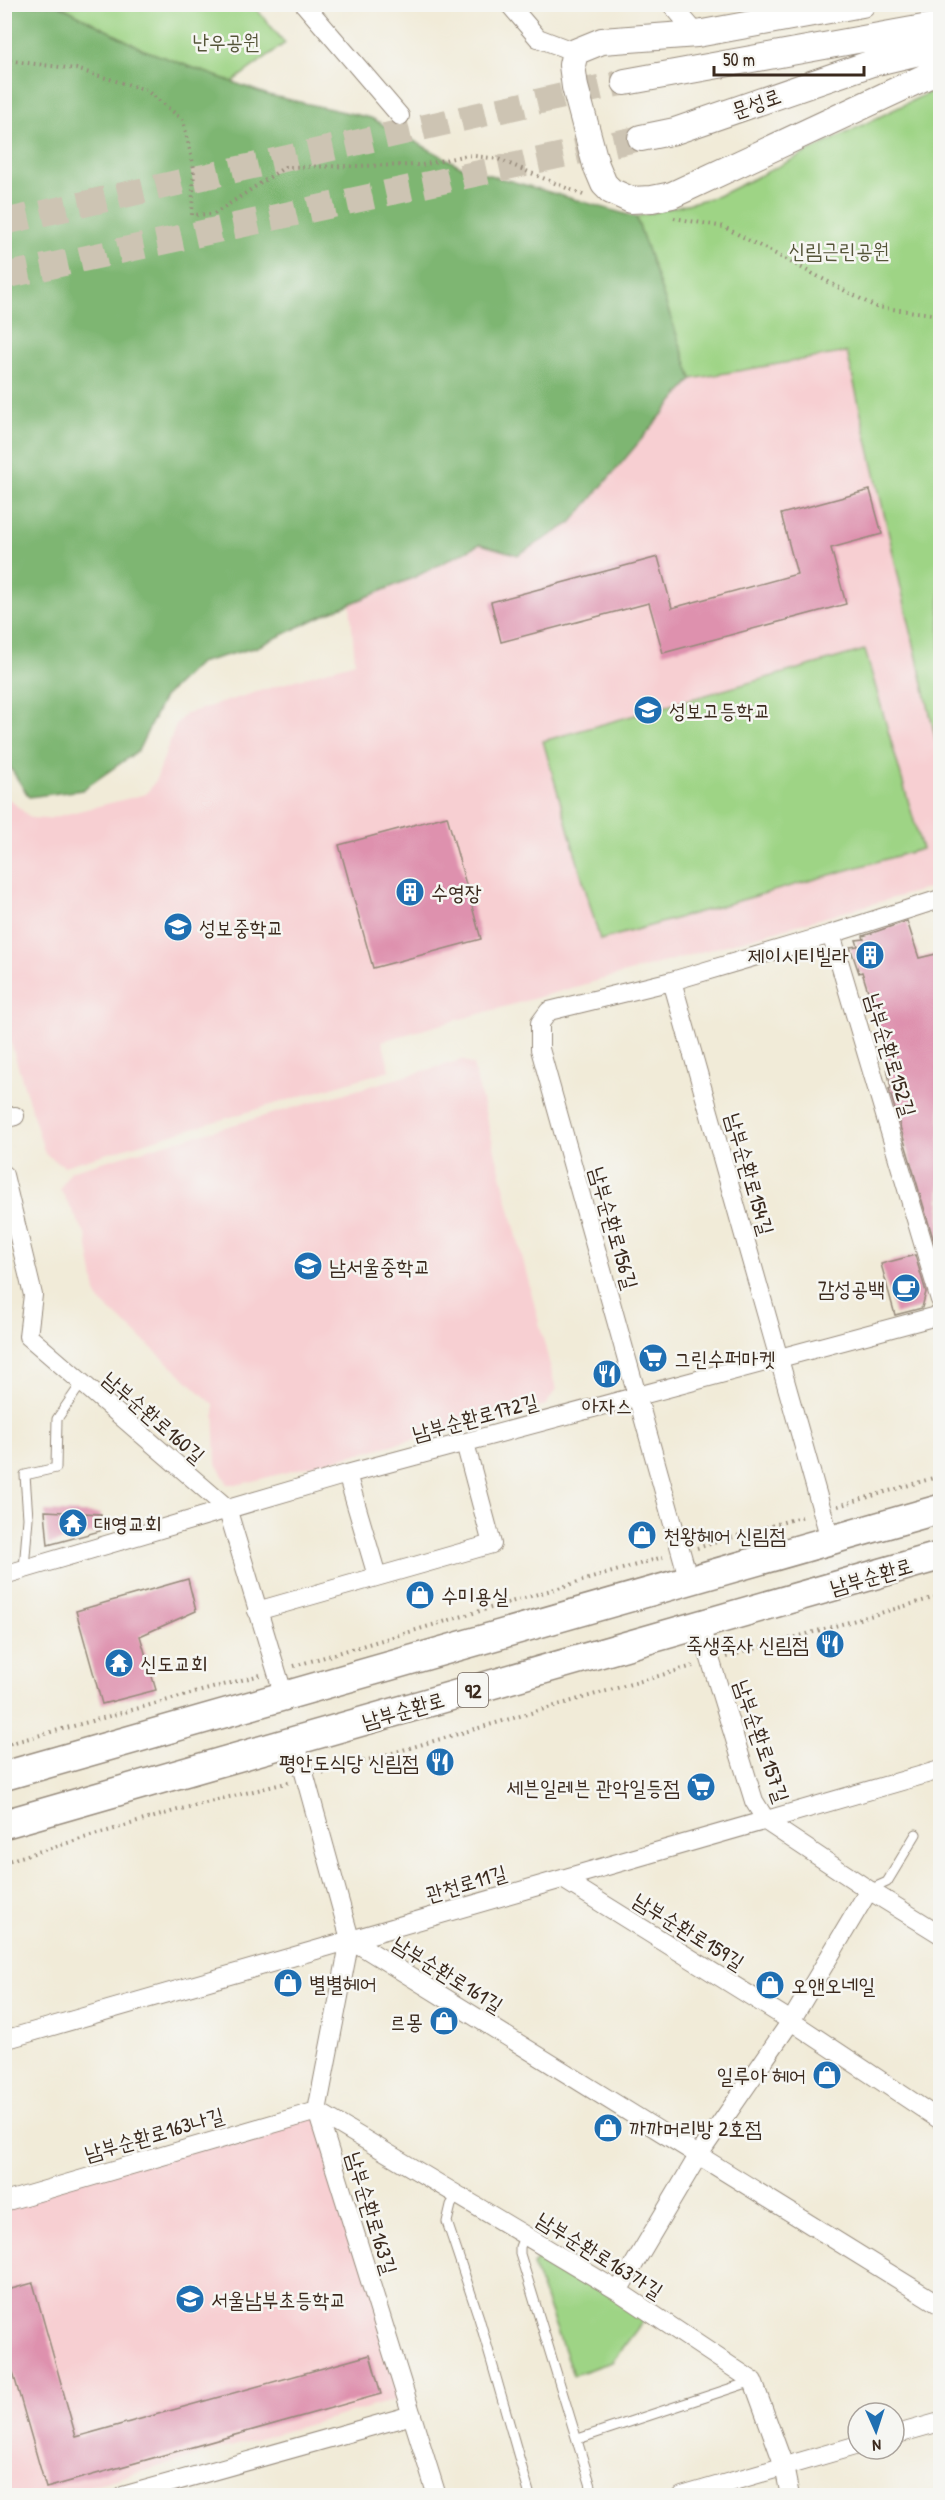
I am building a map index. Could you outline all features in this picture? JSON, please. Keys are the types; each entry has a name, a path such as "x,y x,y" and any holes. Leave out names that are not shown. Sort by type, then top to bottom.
{"main road":[{"path":"862,4 697,34 602,41 575,52 572,64 574,87 600,176 611,191 631,200 672,195 940,70"},
{"name":"문성로","path":"625,82 940,25"},
{"name":"문성로","path":"641,138 675,131 872,63 940,47"},
{"name":"92","path":"4,1776 280,1684 689,1581 940,1509"},
{"name":"남부순환로","path":"4,1824 940,1556"}],"street":[{"path":"304,4 400,116"},
{"path":"508,4 538,38 575,52"},
{"path":"671,4 697,34"},
{"path":"672,981 940,899"},
{"name":"남부순환로152길","path":"831,934 940,1300"},
{"name":"남부순환로154길","path":"672,981 830,1539"},
{"name":"남부순환로156길","path":"672,981 549,1011 540,1023 540,1049 689,1581"},
{"name":"남부순환로160길","path":"4,1175 33,1294 28,1336 227,1508"},
{"name":"남부순환로172길","path":"4,1575 346,1474 940,1315"},
{"path":"257,1611 492,1544 465,1443"},
{"path":"346,1474 377,1576"},
{"path":"227,1508 280,1684"},
{"name":"남부순환로157길","path":"700,1626 754,1801 766,1822 940,1934"},
{"path":"295,1740 350,1939"},
{"name":"관천로11길","path":"4,2040 940,1770"},
{"name":"남부순환로159길","path":"563,1879 791,2021 940,2120"},
{"path":"618,2291 698,2156 791,2021 869,1890"},
{"name":"남부순환로163길","path":"350,1939 317,2111 437,2496"},
{"name":"남부순환로161길","path":"350,1939 940,2305"},
{"name":"남부순환로163가길","path":"317,2111 618,2291 753,2381"},
{"name":"남부순환로163나길","path":"4,2202 317,2111"},
{"path":"753,2381 784,2466 790,2496"},
{"path":"123,2496 412,2415"},
{"path":"906,2432 940,2422"},
{"path":"682,2496 846,2448"}],"lane":[{"path":"24,1569 28,1518 25,1475 56,1468 57,1419 81,1384"},
{"path":"869,1890 887,1882 916,1834"},
{"path":"458,2194 451,2205 447,2222 479,2318 530,2496"},
{"path":"525,2234 520,2254 594,2496"},
{"path":"578,2439 753,2381"}],"path":[{"path":"4,60 76,69 146,90 183,120 194,168 192,215 214,214 285,167 422,165 467,155 498,159 584,195"},
{"path":"671,218 724,226 876,307 940,315"},
{"path":"4,1745 280,1684 681,1552 940,1476"},
{"path":"4,1862 181,1809 306,1778 940,1596"}],"shaded area":[{"name":"성보고등학교","path":"846,352 940,757 940,885 382,1041 390,1070 64,1166 45,1154 5,1024 4,799 9,799 31,818 47,819 146,794 156,780 176,724 185,714 355,662 350,604 480,544 519,555 571,523 692,379"},
{"name":"남서울중학교","path":"462,1060 473,1065 556,1389 546,1405 241,1484 228,1484 216,1464 214,1405 97,1298 86,1235 60,1189 70,1171"},
{"name":"서울남부초등학교","path":"317,2111 406,2397 59,2495 5,2496 5,2202"}],"green space":[{"path":"4,5 59,5 144,50 268,95 371,118 462,167 636,217 692,379 571,523 518,555 480,544 415,577 328,613 257,647 199,663 164,697 138,751 82,790 29,797 4,758"},
{"name":"난우공원","path":"59,5 253,5 285,43 232,82 144,50"},
{"name":"신림근린공원","path":"940,87 940,758 847,352 692,379 636,217 718,196"},
{"path":"865,650 922,849 600,940 543,741"},
{"path":"541,2255 647,2316 612,2362 573,2375 533,2265"}],"building":[{"path":"870,490 882,534 831,548 846,604 663,653 649,603 501,642 491,602 658,557 672,608 797,574 781,514"},
{"name":"수영장","path":"447,816 481,939 373,968 339,845"},
{"path":"907,921 919,958 940,953 940,1262 889,1089 891,1088 883,1046 885,1046 862,972 859,973 850,947 858,946 856,940 864,939 863,936"},
{"path":"915,1255 926,1292 922,1308 895,1315 881,1264"},
{"name":"대영교회","path":"45,1511 101,1514 100,1531 48,1545"},
{"name":"신도교회","path":"188,1579 196,1611 140,1636 156,1690 102,1704 76,1611"},
{"path":"33,2283 76,2437 370,2355 381,2394 46,2488 4,2341 4,2291"}],"tunnel":[{"path":"4,222 625,82"},
{"path":"4,276 641,138"}],"place":[{"name":"성보고등학교","path":"648,710"},
{"name":"수영장","path":"410,892"},
{"name":"성보중학교","path":"178,927"},
{"name":"제이시티빌라","path":"870,955"},
{"name":"남서울중학교","path":"308,1266"},
{"name":"감성공백","path":"906,1288"},
{"name":"그린수퍼마켓","path":"653,1358"},
{"name":"아자스","path":"607,1374"},
{"name":"대영교회","path":"73,1523"},
{"name":"천왕헤어 신림점","path":"642,1535"},
{"name":"수미용실","path":"420,1595"},
{"name":"죽생죽사 신림점","path":"830,1644"},
{"name":"신도교회","path":"119,1663"},
{"name":"평안도식당 신림점","path":"440,1762"},
{"name":"세븐일레븐 관악일등점","path":"701,1787"},
{"name":"별별헤어","path":"288,1983"},
{"name":"오앤오네일","path":"770,1985"},
{"name":"르몽","path":"444,2021"},
{"name":"일루아 헤어","path":"827,2075"},
{"name":"까까머리방 2호점","path":"608,2128"},
{"name":"서울남부초등학교","path":"190,2299"}]}
